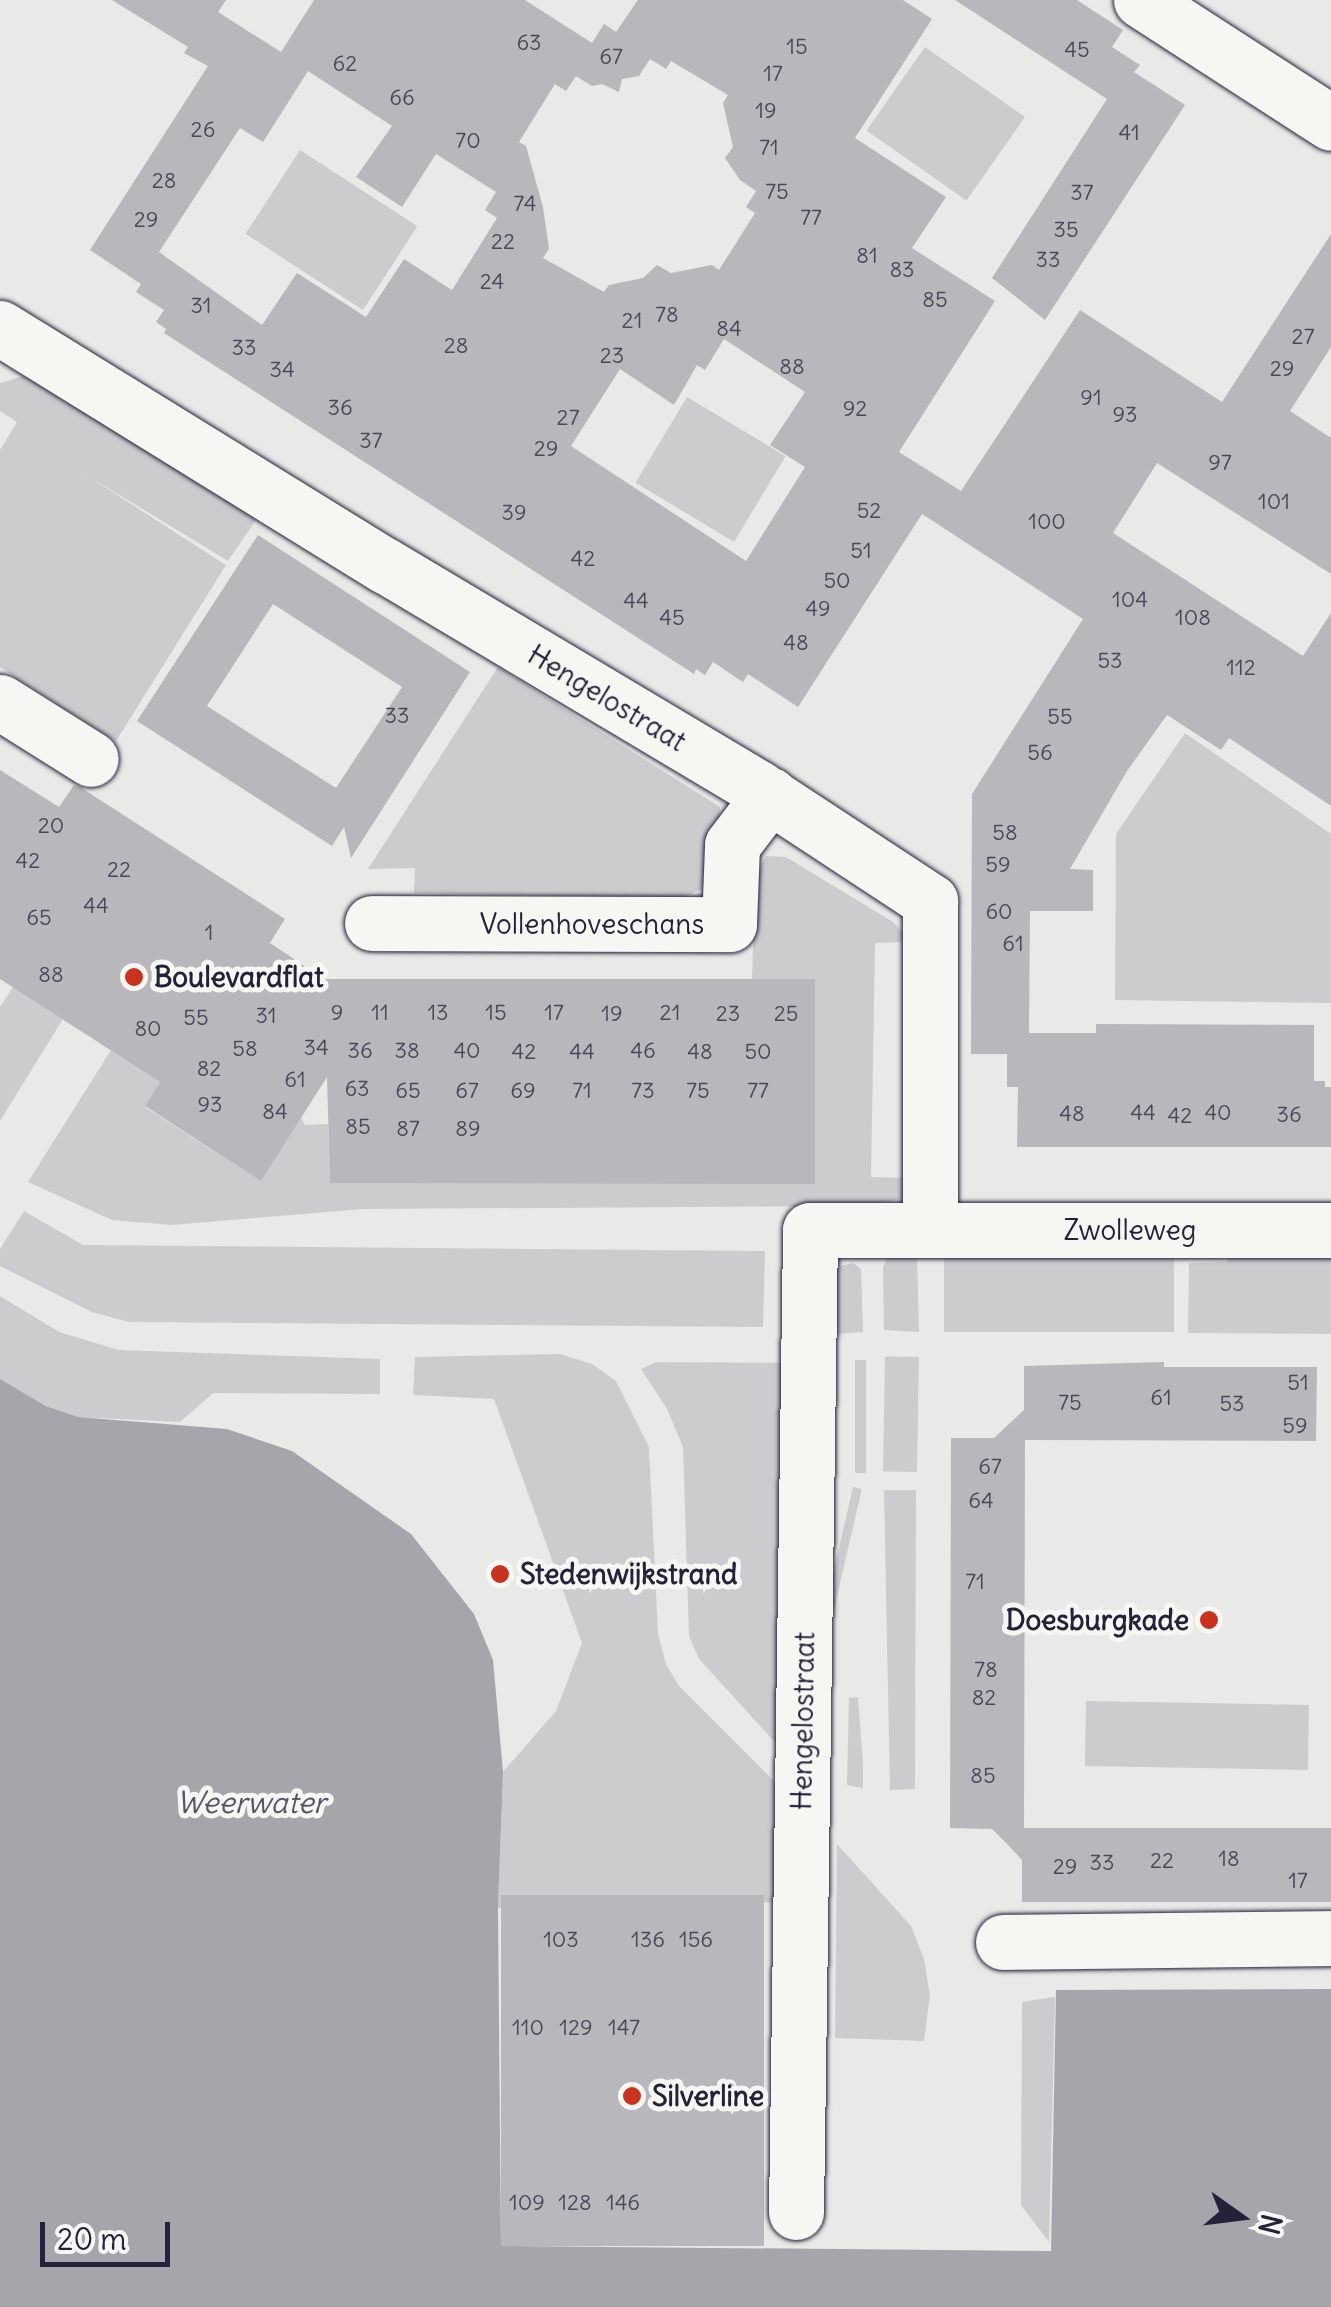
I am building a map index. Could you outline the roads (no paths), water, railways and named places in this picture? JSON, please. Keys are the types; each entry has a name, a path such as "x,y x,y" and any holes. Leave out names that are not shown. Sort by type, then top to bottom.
{"street":[{"path":"1141,0 1331,123"},
{"name":"Hengelostraat","path":"4,339 770,795 930,901 930,1230"},
{"path":"0,702 91,758"},
{"name":"Vollenhoveschans","path":"372,923 730,924 732,845 770,795"},
{"name":"Hengelostraat","path":"796,2212 810,1230"},
{"name":"Zwolleweg","path":"810,1230 1331,1230"},
{"path":"1003,1942 1331,1938"}],"water":[{"name":"Weerwater","path":"0,1379 46,1406 78,1417 227,1429 292,1451 411,1534 474,1614 493,1660 503,1772 498,1908 501,2246 1051,2251 1056,1990 1331,1989 1331,2307 0,2307"}],"place":[{"name":"Boulevardflat","path":"134,977"},
{"name":"Stedenwijkstrand","path":"500,1574"},
{"name":"Doesburgkade","path":"1209,1620"},
{"name":"Silverline","path":"632,2096"}]}
